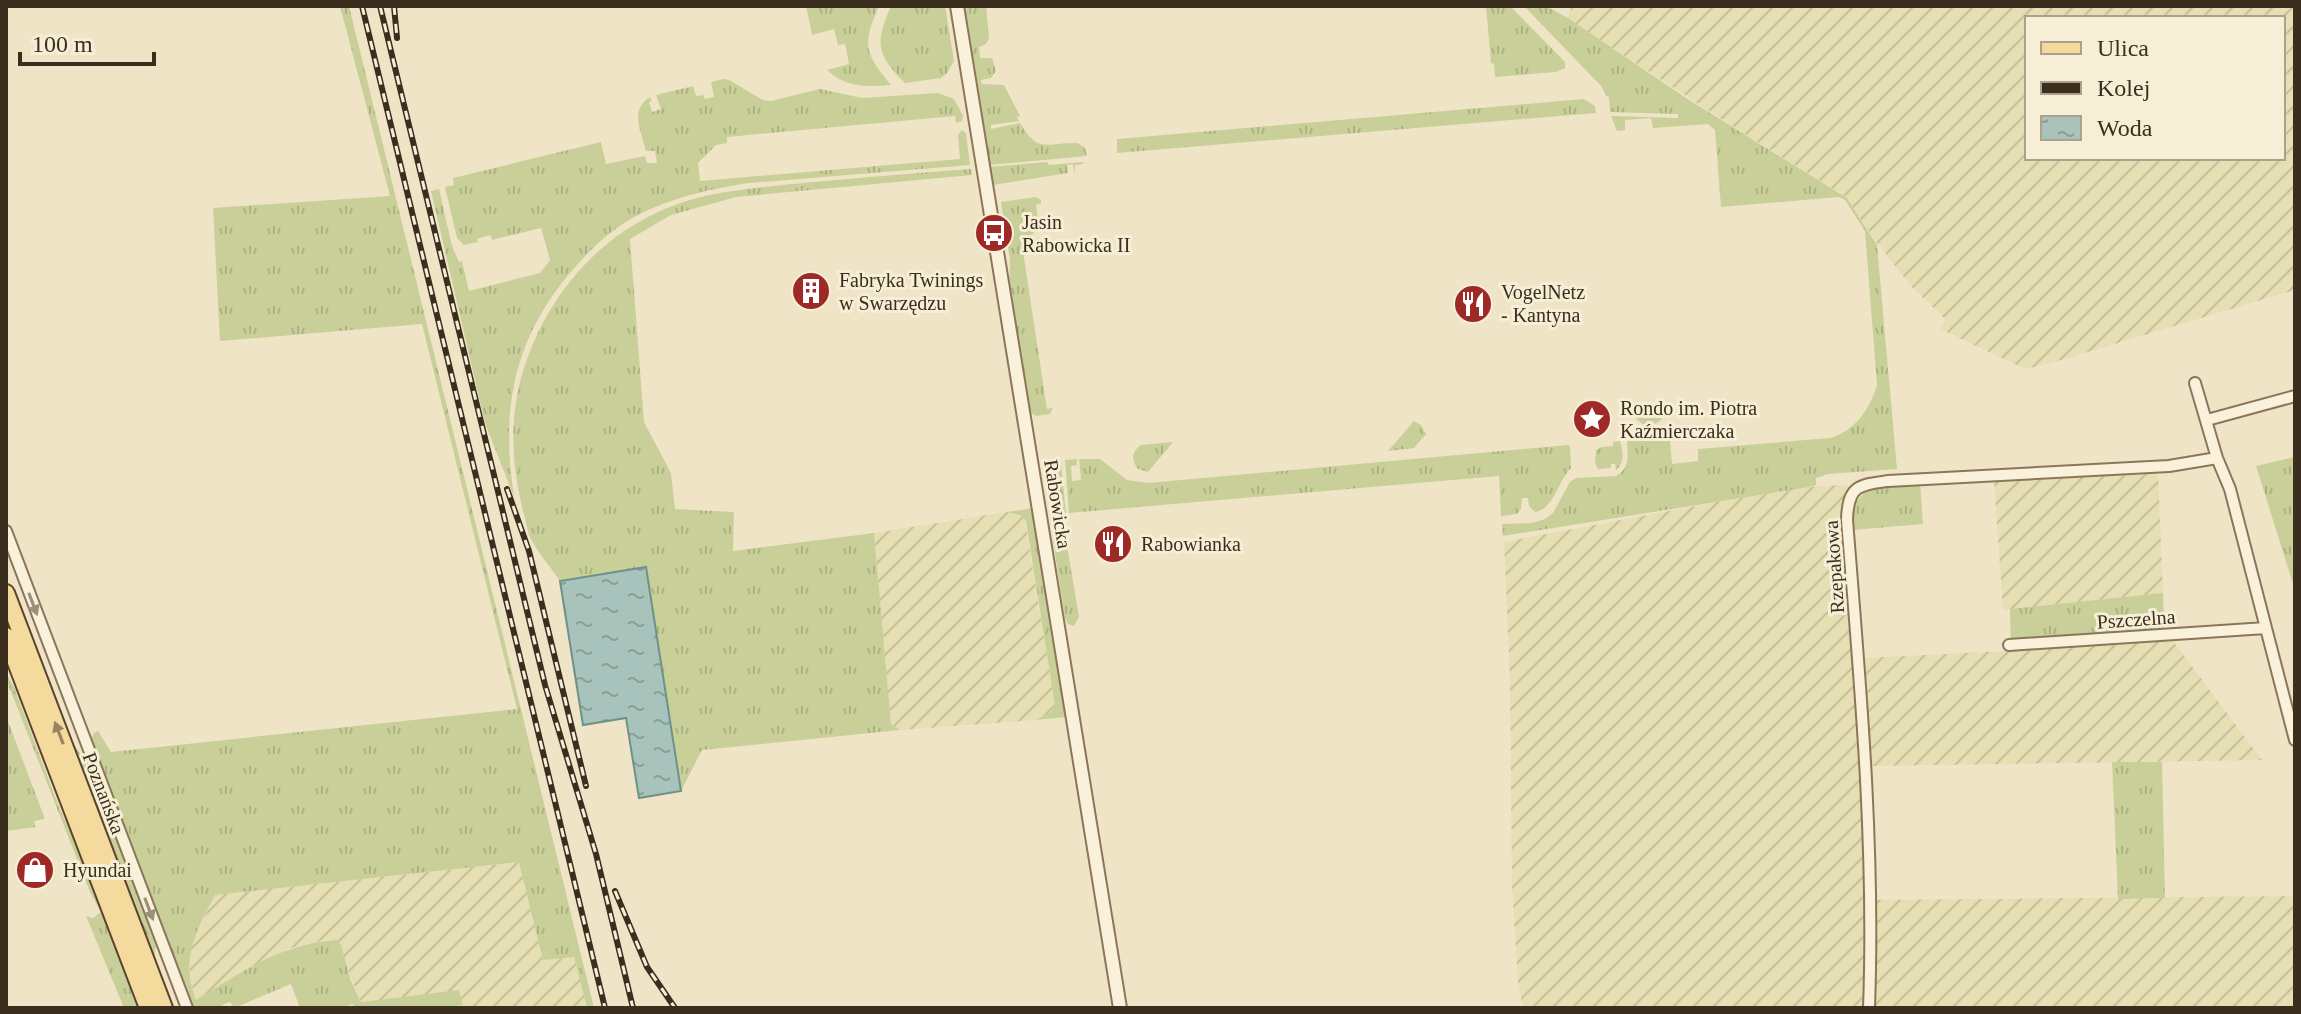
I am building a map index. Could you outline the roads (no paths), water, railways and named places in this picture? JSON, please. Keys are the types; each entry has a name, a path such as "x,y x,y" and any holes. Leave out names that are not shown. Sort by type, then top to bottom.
{"main road":[{"name":"Poznańska","path":"6,593 164,1008"},
{"name":"Poznańska","path":"6,636 148,1008"},
{"path":"6,667 28,693"}],"street":[{"name":"Rabowicka","path":"957,6 1120,1008"},
{"path":"2195,383 2217,458 2230,489 2295,740"},
{"path":"2207,420 2295,396"},
{"name":"Rzepakowa","path":"1869,1008 1871,938 1863,715 1847,520 1848,504 1854,492 1862,484 1888,481 2169,466 2217,458"},
{"path":"6,531 187,1008"},
{"name":"Pszczelna","path":"2009,645 2266,628"}],"water":[{"path":"646,567 681,791 639,798 626,718 583,725 560,581"}],"railway":[{"path":"362,6 605,1008"},
{"path":"380,6 545,685 596,854 633,1008"},
{"path":"394,6 397,38"},
{"path":"507,489 529,551 586,786"},
{"path":"615,891 647,967 675,1008"}],"place":[{"name":"Jasin Rabowicka II","path":"994,233"},
{"name":"Fabryka Twinings w Swarzędzu","path":"811,291"},
{"name":"VogelNetz - Kantyna","path":"1473,304"},
{"name":"Rondo im. Piotra Kaźmierczaka","path":"1592,419"},
{"name":"Rabowianka","path":"1113,544"},
{"name":"Hyundai","path":"35,870"}]}
